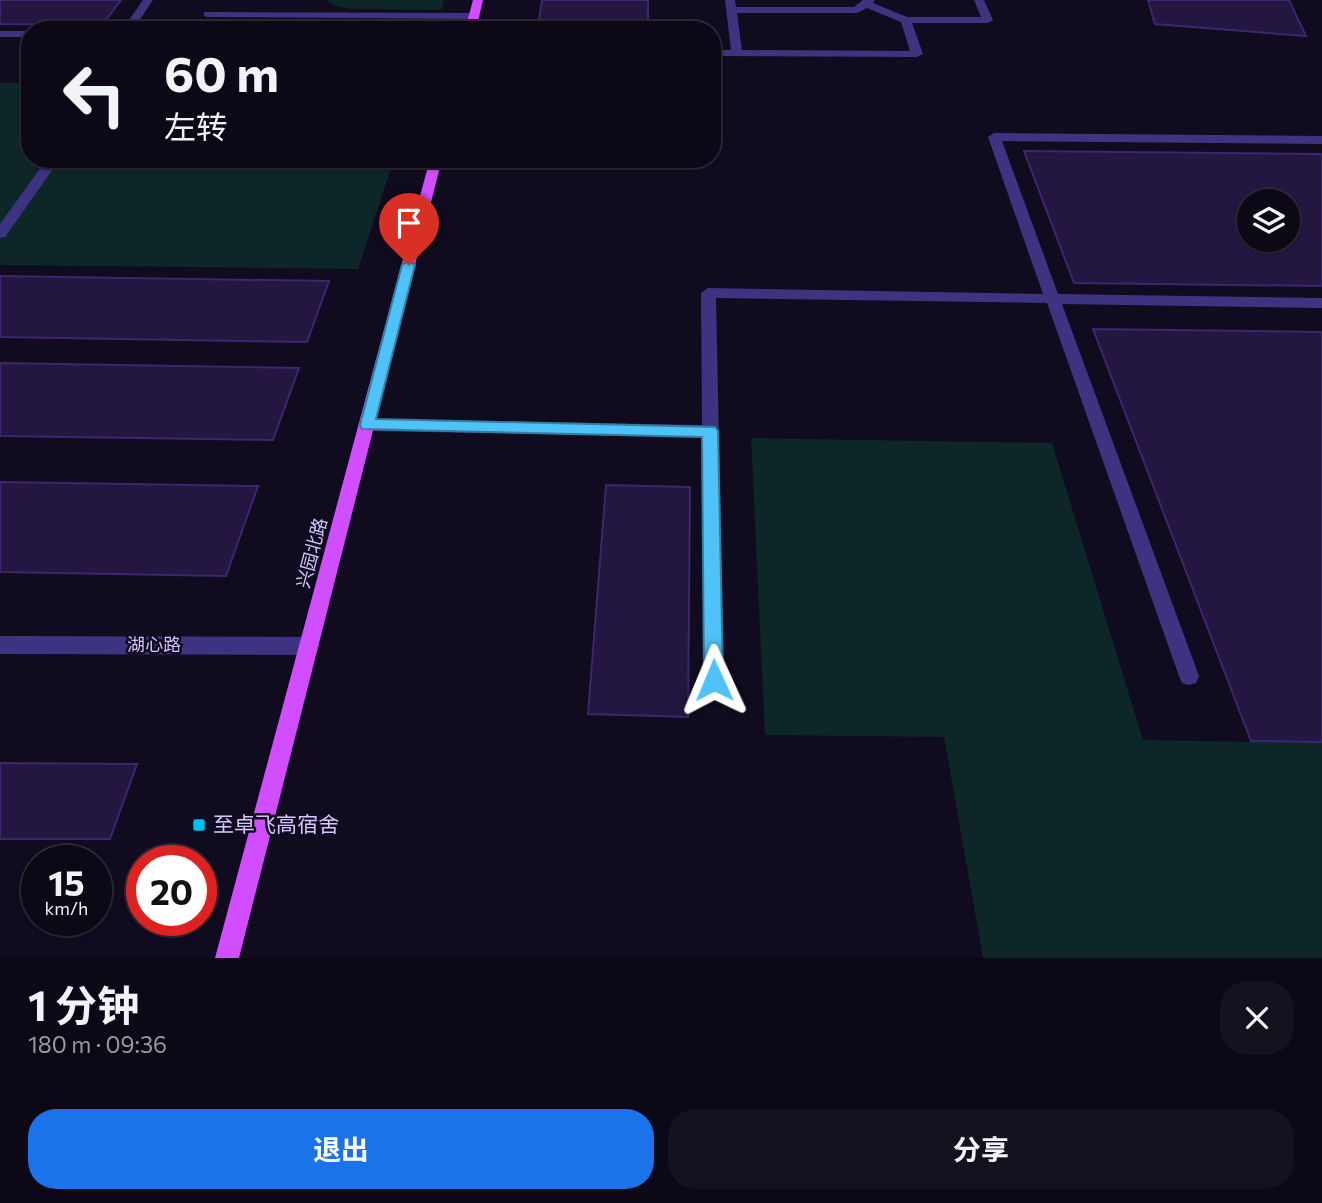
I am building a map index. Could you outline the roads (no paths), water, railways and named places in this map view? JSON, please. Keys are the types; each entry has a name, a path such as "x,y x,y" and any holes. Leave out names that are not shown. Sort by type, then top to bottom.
{"main road":[{"path":"472,21 478,0"},
{"name":"兴园北路","path":"227,958 434,168"}],"street":[{"path":"133,21 148,0"},
{"path":"286,14 293,0"},
{"path":"737,54 731,5 857,10 869,2 906,20 988,20 979,0"},
{"path":"208,14 473,16"},
{"path":"721,53 917,54 906,20"},
{"path":"0,34 21,34"},
{"path":"1189,676 994,137 1322,140"},
{"path":"0,234 48,168"},
{"path":"714,680 708,293 1322,303"},
{"path":"367,425 710,431"},
{"name":"湖心路","path":"0,645 309,646"}],"place":[{"name":"至卓飞高宿舍","path":"199,825"}]}
